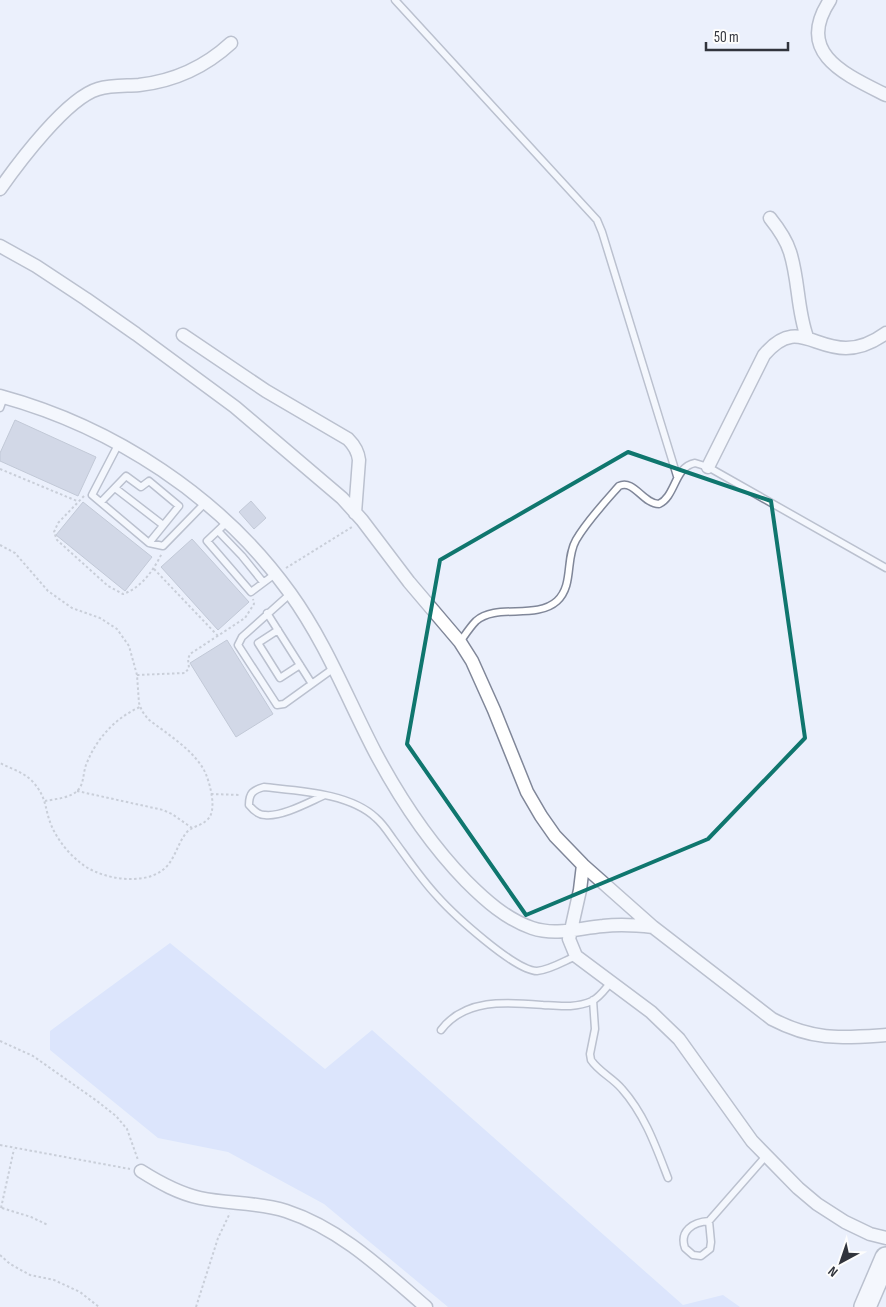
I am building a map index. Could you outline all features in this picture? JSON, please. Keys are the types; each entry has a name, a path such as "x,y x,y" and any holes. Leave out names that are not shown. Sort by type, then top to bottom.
{"highway":[{"path":"865,1307 886,1258"}],"street":[{"path":"830,0 822,14 817,32 818,40 826,56 832,63 855,79 886,94"},
{"path":"0,189 44,133 60,116 86,94 102,88 154,83 187,73 211,60 231,43"},
{"path":"770,218 785,240 790,252 799,309 807,337"},
{"path":"0,246 36,266 86,299 235,407 298,459 359,517 409,582 460,642 483,683 527,792 555,836 653,927 757,1009 788,1028 824,1037 886,1035"},
{"path":"708,467 764,355 770,348 787,338 807,337 832,346 847,348 860,346 886,333"},
{"path":"183,334 266,391 352,443 359,460 359,517"},
{"path":"1,401 53,414 118,444 147,461 206,503 223,527 253,548 290,594 336,668 376,753 415,819 442,854 476,891 499,910 516,921 542,931 570,931 612,925 653,927"},
{"path":"583,864 580,890 569,939 576,956 651,1012 679,1039 752,1141 798,1188 817,1204 845,1222 870,1234 886,1238"},
{"path":"141,1171 178,1192 199,1198 270,1206 287,1211 331,1232 357,1248 426,1307"}],"lane":[{"path":"395,0 597,220 677,476"},
{"path":"118,444 92,494 148,543 163,546 206,503"},
{"path":"460,642 477,620 491,614 542,609 556,602 566,588 575,541 618,486 630,485 649,502 659,504 667,498 677,476 691,464 701,464 708,467 886,568"},
{"path":"101,502 126,476 141,487 149,481 179,506 148,543"},
{"path":"115,488 163,525"},
{"path":"263,582 242,556 223,527 207,542 251,592 275,574"},
{"path":"290,594 242,637 238,645 277,705 284,704 336,668"},
{"path":"267,613 312,684"},
{"path":"278,630 258,643 280,678 300,665"},
{"path":"325,796 278,814 264,815 255,812 249,805 249,796 254,789 264,787 325,796 355,804 377,818 437,896 469,926 509,959 524,968 536,971 576,956"},
{"path":"441,1030 452,1017 476,1006 502,1003 575,1006 593,1000 611,982"},
{"path":"593,1000 595,1029 590,1057 592,1063 621,1087 635,1106 653,1138 668,1178"},
{"path":"709,1221 710,1249 701,1256 693,1255 685,1248 684,1235 686,1231 694,1224 709,1221 766,1156"}],"path":[{"path":"0,469 77,501"},
{"path":"92,494 84,495 77,501 58,523 54,532 57,540 108,586 123,594 133,591 154,568 162,554 163,546"},
{"path":"275,574 359,517"},
{"path":"0,544 15,553 48,591 72,608 100,618 117,629 129,646 137,675 139,708 148,719 200,762 208,777 212,811 207,821 191,827 168,864 157,874 134,879 108,876 90,869 72,855 52,826 40,791 26,775 0,763"},
{"path":"154,568 218,636"},
{"path":"137,675 185,673 189,668 188,659 190,654 245,618 254,604 251,592"},
{"path":"45,801 72,795 77,791 81,786 86,765 96,745 107,730 121,716 139,708"},
{"path":"77,791 162,810 172,814 191,827"},
{"path":"211,794 249,796"},
{"path":"0,1041 33,1056 116,1116 127,1129 141,1171 0,1145"},
{"path":"14,1149 0,1208 30,1217 48,1226"},
{"path":"196,1307 218,1238 236,1202"},
{"path":"0,1255 10,1264 30,1275 54,1280 80,1292 99,1307"}],"highlighted area":[{"path":"628,452 771,501 805,738 708,839 526,915 407,744 440,560"}],"shaded area":[{"path":"170,943 325,1069 372,1030 683,1305 723,1295 740,1307 448,1307 324,1204 228,1152 158,1138 50,1050 50,1031"}],"building":[{"path":"15,420 96,457 78,496 0,461 0,453"},
{"path":"251,501 266,518 254,529 239,512"},
{"path":"83,502 152,557 125,591 56,535"},
{"path":"192,539 249,602 218,630 161,567"},
{"path":"227,640 273,714 236,737 190,663"}]}
